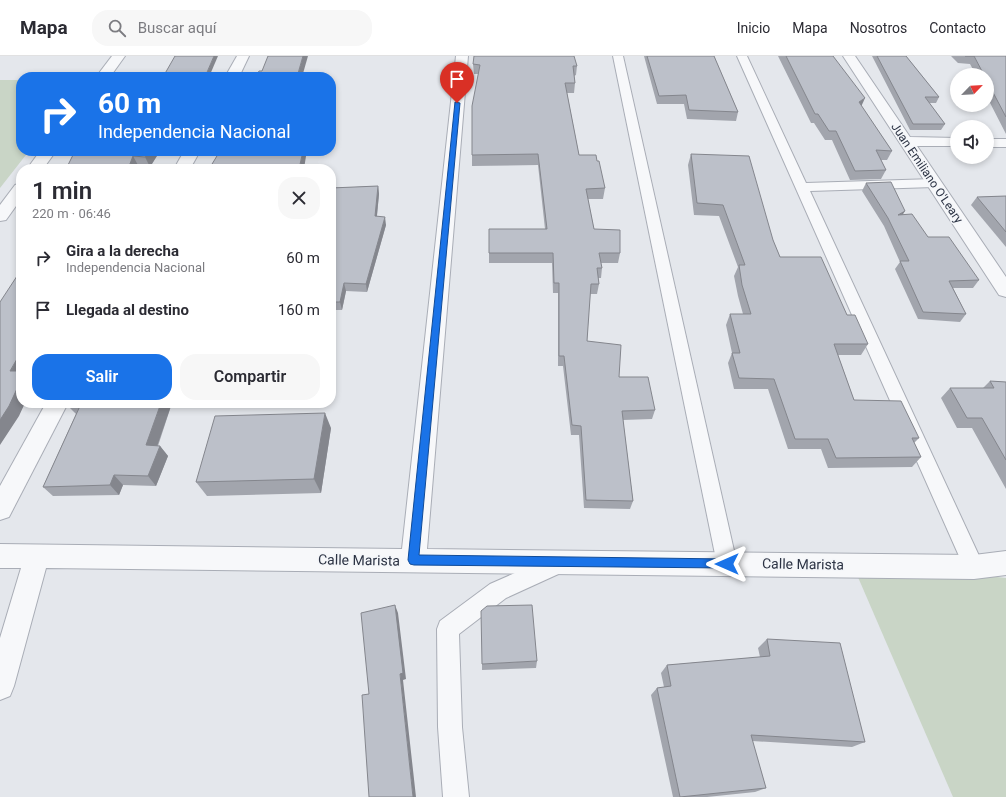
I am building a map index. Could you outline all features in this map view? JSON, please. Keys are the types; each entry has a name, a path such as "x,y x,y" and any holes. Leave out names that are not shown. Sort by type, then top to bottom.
{"street":[{"path":"107,72 120,56"},
{"path":"235,72 243,56"},
{"path":"414,560 462,56"},
{"name":"Juan Emiliano O'Leary","path":"849,56 1006,290"},
{"path":"906,141 950,142"},
{"path":"994,143 1006,143"},
{"path":"0,216 16,195"},
{"path":"0,509 54,408"},
{"name":"Calle Marista","path":"0,556 974,567 1006,562"},
{"path":"0,686 37,556"}],"lane":[{"path":"618,56 727,564"},
{"path":"742,56 974,567"},
{"path":"802,187 934,183"},
{"path":"456,797 450,727 448,629 498,591 562,562"}],"green space":[{"path":"0,80 16,80 16,156 25,156 19,164 16,164 16,168 0,188"},
{"path":"851,561 1006,578 1006,797 953,797"}],"building":[{"path":"175,56 214,56 207,72 166,72"},
{"path":"268,56 303,56 298,72 258,72 262,71"},
{"path":"474,56 574,56 577,66 573,66 575,83 565,83 579,155 596,155 597,161 599,161 605,188 586,189 594,229 620,230 620,253 599,253 602,268 597,268 599,284 591,284 587,341 621,345 619,377 648,377 655,410 622,411 633,501 586,500 581,426 572,425 564,356 559,356 559,283 554,283 553,253 489,253 489,229 547,229 538,154 472,155 472,106 480,65 473,64"},
{"path":"647,56 714,56 738,112 689,110 686,95 659,96"},
{"path":"786,56 833,56 865,98 859,102 892,151 876,150 886,170 855,171 836,131 829,131 818,114 815,114"},
{"path":"877,56 906,56 939,97 925,97 945,124 913,124"},
{"path":"974,56 1006,56 1006,117 994,94 994,68 980,68"},
{"path":"691,154 749,156 773,240 780,257 821,257 847,315 855,315 868,344 834,344 854,400 901,401 919,438 912,438 921,457 836,458 828,439 795,439 774,379 739,378 732,353 740,353 730,314 751,314 742,285 739,265 745,265 723,205 697,203"},
{"path":"72,156 133,156 130,164 68,164"},
{"path":"217,156 302,156 300,164 212,164"},
{"path":"891,182 905,211 898,215 912,214 928,237 949,237 979,280 949,281 966,314 923,312 900,261 909,261 888,218 866,183"},
{"path":"378,186 375,216 385,217 366,284 344,283 340,302 336,302 336,188"},
{"path":"1006,196 1006,232 977,197"},
{"path":"16,278 16,361 10,371 16,371 16,391 0,420 0,302"},
{"path":"990,381 1006,382 1006,460 982,418 967,418 950,388 994,388"},
{"path":"79,408 159,408 146,445 160,446 148,476 114,475 110,485 43,487"},
{"path":"325,413 314,479 196,482 215,416"},
{"path":"395,605 403,673 400,674 413,797 369,797 362,695 369,694 361,613"},
{"path":"532,605 537,661 482,664 481,611 487,606"},
{"path":"767,639 840,643 865,742 751,735 766,788 680,797 657,688 671,686 667,665 770,656"}],"route":[{"path":"457,103 414,560 727,564"}]}
